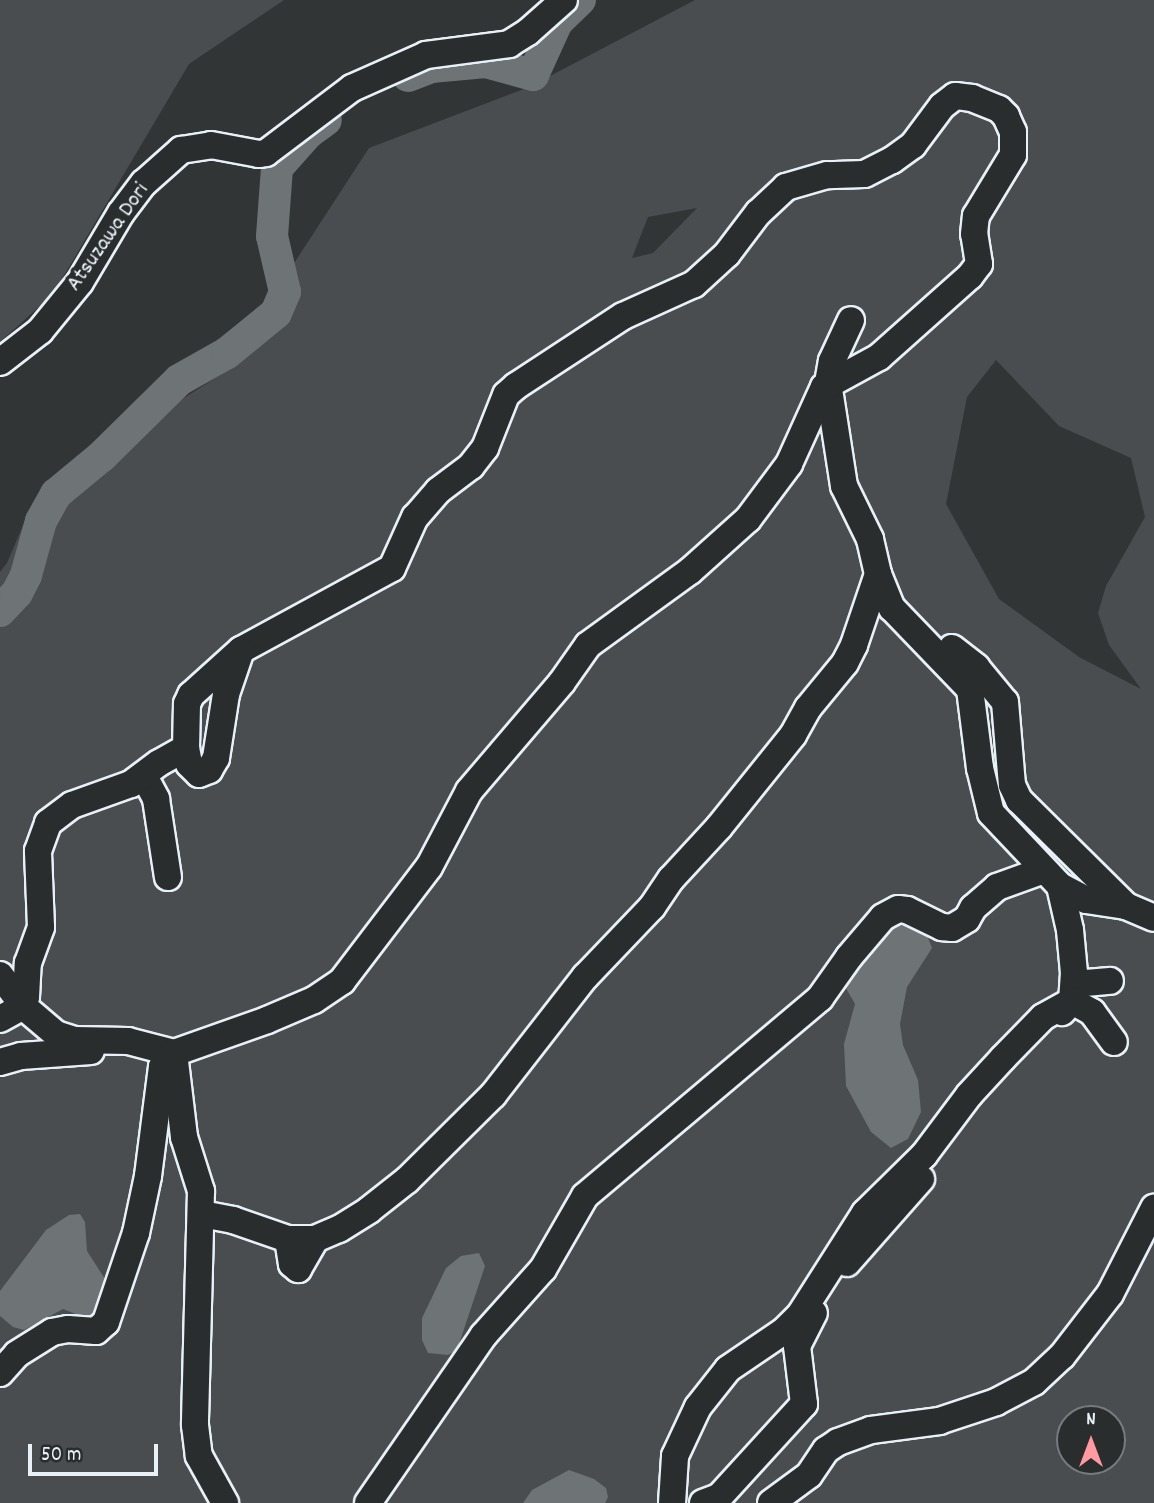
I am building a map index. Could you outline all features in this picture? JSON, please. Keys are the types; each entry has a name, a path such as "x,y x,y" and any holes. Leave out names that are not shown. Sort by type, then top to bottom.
{"street":[{"name":"Atsuzawa Dori","path":"0,362 40,331 80,282 121,213 144,183 181,150 211,145 258,155 266,153 352,88 426,55 509,44 528,32 564,0"},
{"path":"0,1373 17,1354 52,1332 68,1329 96,1331 106,1322 136,1233 148,1175 162,1067 174,1053 314,1000 342,981 429,867 469,791 562,682 588,645 717,549 767,498 789,464 818,394 828,383 879,357 959,286 979,264 974,234 976,216 1013,155 1013,132 999,109 972,98 955,96 942,106 913,145 892,160 864,174 827,175 786,187 758,212 727,254 694,284 622,316 506,395 485,448 471,466 438,491 415,517 392,568 241,650 191,695 187,704 186,748 193,772 199,774 209,770 216,758 226,694 241,650"},
{"path":"851,320 832,361 828,383 842,476 870,539 878,574 892,608 970,689 981,768 991,813 1052,878 1086,900 1126,906 1154,918"},
{"path":"202,1214 233,1220 288,1239 315,1239 339,1229 369,1210 407,1180 493,1095 585,977 652,907 671,879 719,827 793,735 808,708 845,663 854,645 878,574"},
{"path":"915,633 923,633 950,646 976,667 993,686 1007,707 1012,785 1019,800 1126,906"},
{"path":"23,1006 28,963 41,927 37,851 43,831 56,816 72,805 131,784 159,763 186,748"},
{"path":"144,776 156,799 169,877"},
{"path":"1052,878 1070,930 1073,992 1114,1042"},
{"path":"368,1503 483,1336 543,1269 585,1196 820,998 849,957 883,917 898,909 907,910 942,927 952,928 967,919 973,908 997,887 1052,878"},
{"path":"0,975 23,1006 56,1034 74,1040 128,1041 174,1053"},
{"path":"800,1315 865,1213 924,1155 969,1095 1009,1051 1073,992 1110,981"},
{"path":"672,1503 674,1456 698,1407 728,1369 784,1331 827,1290 941,1154 972,1102 1073,992"},
{"path":"0,1019 23,1006"},
{"path":"0,1062 21,1056 90,1051 128,1041"},
{"path":"174,1053 184,1137 201,1191 195,1425 199,1456 225,1503"},
{"path":"771,1503 810,1475 826,1450 838,1442 871,1430 939,1421 996,1402 1034,1382 1062,1356 1110,1294 1154,1208"},
{"path":"718,1501 804,1405 797,1346 827,1290"}],"shaded area":[{"path":"0,0 284,0 189,64 53,294 0,342"},
{"path":"695,0 1154,0 1154,1503 0,1503 0,572 7,563 33,502 101,450 222,374 369,148 529,87","holes":["697,208 653,253 632,258 648,217","996,360 1059,426 1131,458 1145,517 1106,586 1098,613 1109,645 1141,689 1079,657 999,599 946,504 967,397"]},
{"path":"909,923 927,935 932,948 907,987 900,1024 903,1045 918,1080 921,1112 908,1139 891,1148 871,1132 846,1086 844,1044 855,1004 843,983 892,924"},
{"path":"80,1214 85,1222 87,1251 105,1279 96,1316 86,1318 63,1309 24,1330 13,1327 0,1316 0,1291 46,1230 69,1215"},
{"path":"479,1253 485,1266 457,1350 448,1355 428,1353 422,1340 422,1318 446,1268 461,1256"},
{"path":"569,1470 594,1479 606,1488 608,1497 605,1503 523,1503 532,1490"}],"waterway":[{"path":"408,76 431,67 486,62 533,75 557,22 580,0"},
{"path":"0,611 17,593 26,575 41,521 56,494 102,456 179,380 227,353 276,313 285,292 272,236 277,168 308,133 326,120"}]}
